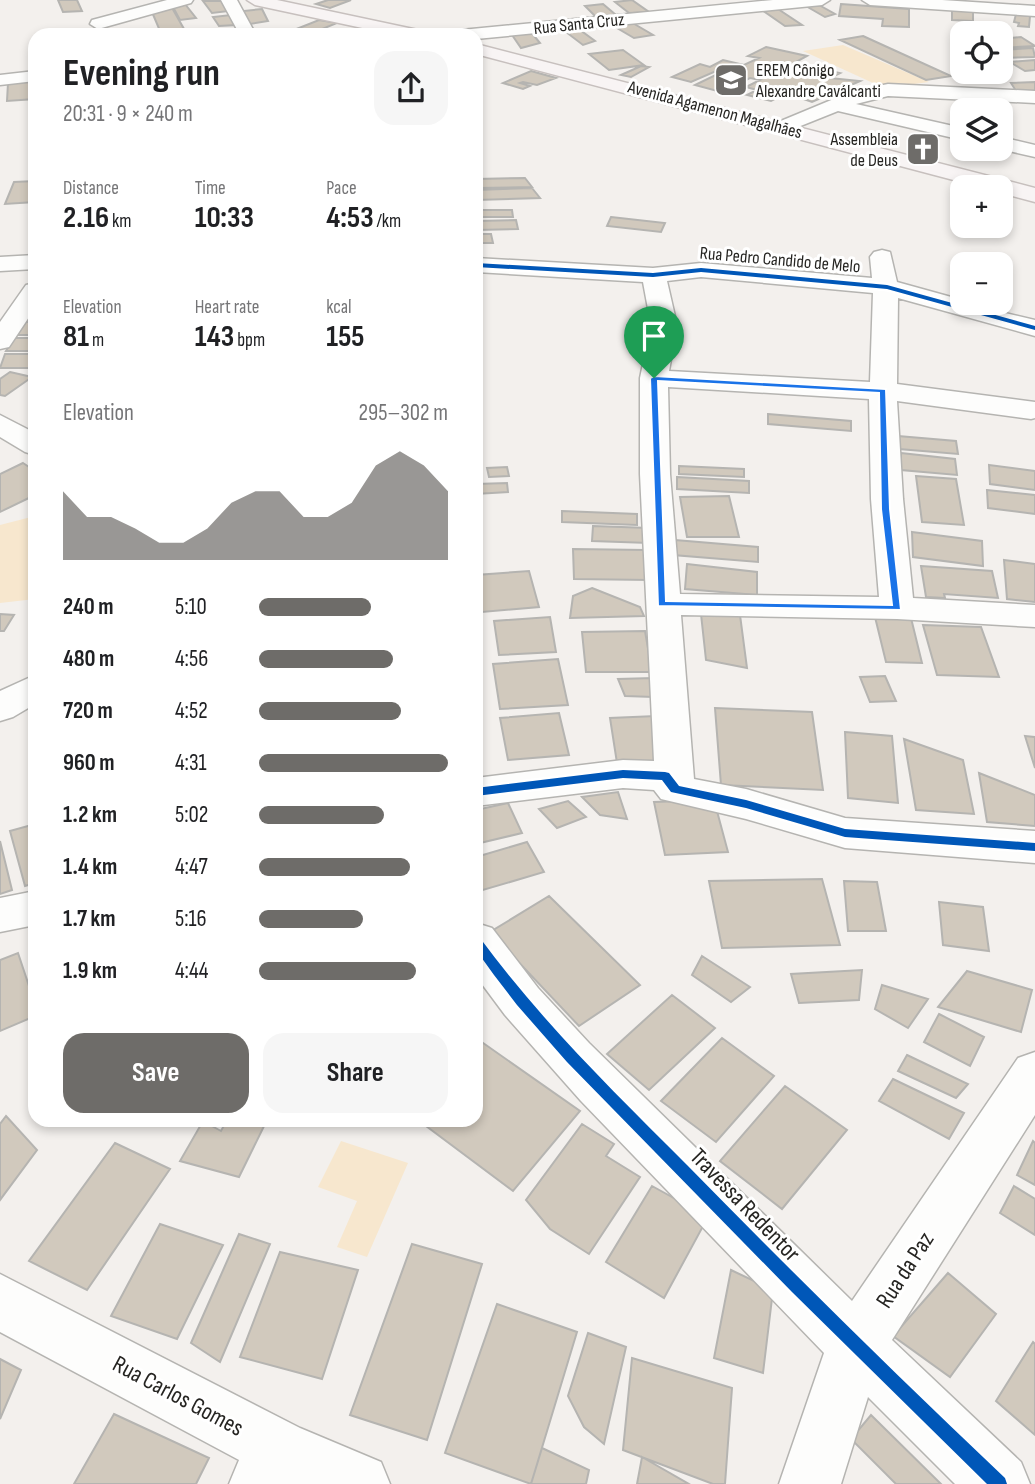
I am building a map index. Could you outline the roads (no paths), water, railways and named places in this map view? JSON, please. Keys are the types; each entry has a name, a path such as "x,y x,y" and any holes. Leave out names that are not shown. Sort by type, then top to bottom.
{"main road":[{"path":"255,0 385,28"},
{"name":"Avenida Agamenon Magalhães","path":"483,51 1035,195"}],"street":[{"path":"98,24 185,0"},
{"path":"229,0 244,28"},
{"name":"Rua Santa Cruz","path":"483,33 822,0"},
{"path":"870,0 919,3 1023,0"},
{"path":"971,3 1035,10"},
{"path":"0,80 28,77"},
{"path":"783,127 873,92 909,89 1035,97"},
{"path":"835,105 950,131"},
{"path":"1013,146 1035,151"},
{"path":"882,257 887,287 883,391 886,509 897,608"},
{"path":"0,264 28,262"},
{"name":"Rua Pedro Candido de Melo","path":"483,265 653,275 701,270 887,287 1035,328"},
{"path":"653,275 660,291 664,325 654,378 661,604 675,789"},
{"path":"0,341 28,300"},
{"path":"654,378 883,391 1031,410"},
{"path":"0,424 28,442"},
{"path":"661,604 897,608 1035,616"},
{"path":"0,708 28,691"},
{"path":"483,791 623,774 665,776 675,789 746,804 845,833 1035,847"},
{"path":"0,915 28,909"},
{"name":"Travessa Redentor","path":"483,951 515,997 533,1016 855,1346 999,1484"},
{"name":"Rua da Paz","path":"810,1484 855,1346 1035,1073"},
{"name":"Rua Carlos Gomes","path":"0,1302 270,1466 359,1484"}],"place":[{"name":"EREM Cônigo Alexandre Caválcanti","path":"731,80"},
{"name":"Assembleia de Deus","path":"923,149"}]}
